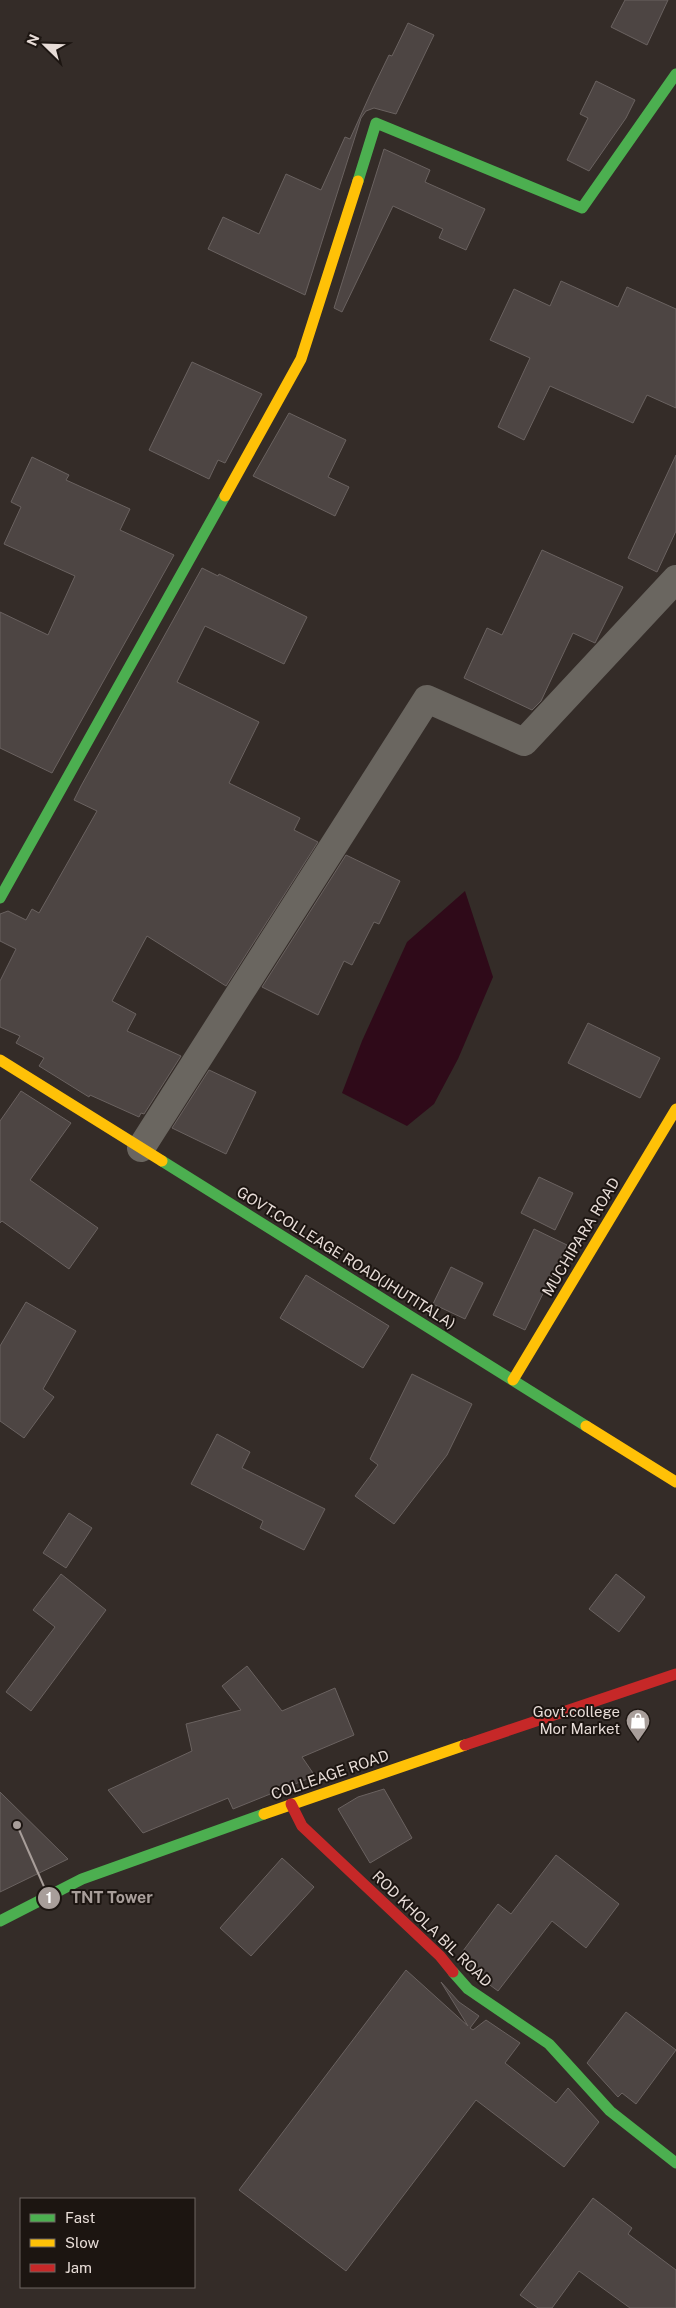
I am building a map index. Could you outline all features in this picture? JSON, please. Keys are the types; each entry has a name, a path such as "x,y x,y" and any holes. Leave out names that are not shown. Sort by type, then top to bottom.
{"street":[{"path":"0,898 301,359 376,123 582,208 676,74"},
{"path":"141,1148 427,699 524,742 676,579"},
{"name":"GOVT.COLLEAGE ROAD(JHUTITALA)","path":"0,1060 676,1482"},
{"name":"MUCHIPARA ROAD","path":"513,1380 676,1110"},
{"name":"COLLEAGE ROAD","path":"0,1922 82,1879 291,1804 676,1674"},
{"name":"ROD KHOLA BIL ROAD","path":"291,1804 302,1826 440,1956 468,1989 549,2044 610,2111 676,2163"}],"shaded area":[{"path":"465,891 493,977 458,1059 434,1104 407,1126 342,1093 362,1041 407,942"}],"building":[{"path":"625,0 668,0 647,45 611,27"},
{"path":"408,23 434,35 396,114 374,108 366,111 361,118 305,295 208,249 223,217 259,234 286,174 321,190 345,137 350,139 389,55 392,56"},
{"path":"596,81 635,100 626,118 589,171 567,160 588,118 580,114"},
{"path":"384,149 430,170 425,182 485,209 466,250 439,238 443,229 393,206 342,312 334,308"},
{"path":"561,281 618,307 627,287 676,309 676,408 647,395 633,423 550,386 524,440 498,427 530,358 490,340 514,289 550,306"},
{"path":"192,362 262,394 225,463 218,460 209,479 149,450"},
{"path":"289,413 346,440 328,477 349,487 335,516 253,476"},
{"path":"676,455 676,531 657,572 628,558"},
{"path":"32,457 69,475 66,480 130,509 120,530 174,555 52,773 0,748 0,612 48,635 75,576 4,544 21,507 11,502"},
{"path":"542,550 623,587 595,643 573,633 541,701 532,710 464,678 487,628 502,635"},
{"path":"202,568 218,576 219,574 307,617 284,664 205,626 177,682 259,722 229,783 300,818 294,830 318,842 226,986 147,936 112,1001 136,1014 127,1031 181,1056 144,1114 141,1113 139,1117 90,1095 89,1097 39,1066 44,1058 16,1043 20,1036 0,1027 0,981 16,949 0,941 0,914 8,911 26,920 32,909 39,913 97,811 74,800"},
{"path":"346,855 400,881 379,924 374,922 352,965 344,961 318,1015 262,987"},
{"path":"588,1023 660,1058 640,1098 568,1063"},
{"path":"209,1070 256,1092 226,1154 172,1128"},
{"path":"21,1091 71,1123 30,1180 98,1228 69,1269 2,1221 0,1223 0,1121"},
{"path":"539,1177 573,1193 555,1230 521,1213"},
{"path":"534,1229 567,1245 525,1330 493,1315"},
{"path":"451,1267 483,1283 465,1319 433,1304"},
{"path":"306,1275 389,1326 363,1368 280,1318"},
{"path":"26,1302 76,1331 43,1389 54,1397 24,1438 0,1421 0,1346"},
{"path":"412,1374 472,1404 447,1455 394,1524 355,1496 378,1465 370,1459"},
{"path":"217,1434 250,1452 242,1468 325,1509 304,1550 260,1528 263,1521 191,1484"},
{"path":"69,1513 92,1528 66,1568 43,1553"},
{"path":"61,1574 106,1610 31,1711 6,1692 55,1627 33,1610"},
{"path":"616,1574 645,1597 619,1632 589,1609"},
{"path":"247,1666 282,1711 335,1688 354,1735 302,1757 315,1776 233,1809 228,1798 143,1833 108,1790 192,1751 186,1724 241,1710 222,1686"},
{"path":"384,1789 412,1838 370,1863 338,1809 358,1797"},
{"path":"0,1792 68,1859 0,1892"},
{"path":"556,1855 619,1904 586,1948 552,1921 498,1991 479,1977 460,1955 498,1904 511,1914"},
{"path":"282,1858 314,1887 251,1956 220,1928"},
{"path":"406,1970 468,2026 441,1982 459,2002 479,2016 470,2028 473,2030 486,2020 520,2043 505,2063 556,2103 568,2088 599,2122 564,2167 476,2100 346,2271 239,2190"},
{"path":"626,2012 676,2050 636,2104 622,2093 618,2097 587,2063"},
{"path":"593,2198 632,2228 628,2234 676,2270 676,2308 630,2308 579,2271 552,2308 538,2308 520,2295"}],"traffic: fast":[{"path":"358,181 376,123 582,208 676,74"},
{"path":"0,898 225,496"},
{"path":"162,1161 586,1426"},
{"path":"0,1921 82,1879 264,1814"},
{"path":"453,1972 468,1989 549,2044 610,2111 676,2163"}],"traffic: slow":[{"path":"225,496 301,359 358,181"},
{"path":"0,1060 162,1161"},
{"path":"513,1380 676,1109"},
{"path":"586,1426 676,1482"},
{"path":"264,1814 465,1745"}],"traffic: jam":[{"path":"465,1745 676,1674"},
{"path":"291,1804 302,1826 440,1956 453,1972"}],"place":[{"name":"Govt.college Mor Market","path":"638,1742"},
{"name":"TNT Tower","path":"17,1825"}]}
